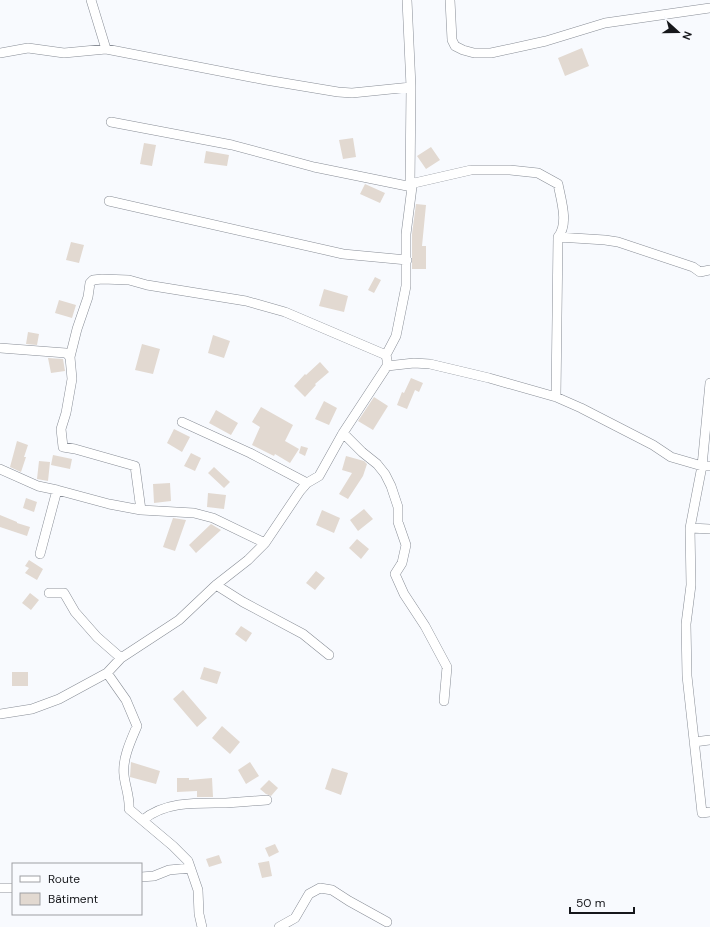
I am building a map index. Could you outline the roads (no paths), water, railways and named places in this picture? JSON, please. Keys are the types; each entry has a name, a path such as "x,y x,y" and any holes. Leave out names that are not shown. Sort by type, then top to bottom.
{"street":[{"path":"91,0 106,49"},
{"path":"0,714 32,709 60,699 107,673 121,658 179,620 216,585 248,560 265,543 300,491 319,476 343,433 386,366 386,355 398,329 406,286 406,234 411,185 411,87 407,0"},
{"path":"450,0 452,40 455,46 474,53 491,53 546,41 605,23 710,8"},
{"path":"0,52 28,48 64,53 106,49 266,80 338,92 352,93 411,87"},
{"path":"112,122 232,145 314,167 411,185 471,170 510,170 538,173 558,184 563,213 562,232 558,237 556,397"},
{"path":"108,201 343,254 407,260"},
{"path":"558,237 618,242 693,267 700,272 710,270"},
{"path":"141,510 135,466 63,447 61,429 66,413 72,379 70,357 88,297 90,283 93,280 129,280 147,285 246,300 285,312 386,355"},
{"path":"0,348 66,353 70,357"},
{"path":"386,366 414,363 430,364 489,378 556,397 594,414 652,445 671,457 706,466"},
{"path":"710,383 706,466 690,528 691,585 686,624 687,676 702,813 710,812"},
{"path":"182,422 250,453 307,484"},
{"path":"343,433 362,452 377,464 385,474 391,486 398,507 398,522 406,545 402,563 395,574 404,594 425,626 448,667 444,701"},
{"path":"0,469 38,486 141,510 194,513 213,518 265,543"},
{"path":"40,554 57,490"},
{"path":"690,528 710,529"},
{"path":"216,585 243,602 303,634 329,655"},
{"path":"49,593 64,593 75,612 97,637 121,658"},
{"path":"107,673 126,700 137,726 131,741 123,772 126,792 130,802 129,809 173,846 188,861 198,890 199,914 202,927"},
{"path":"694,742 710,740"},
{"path":"142,820 150,813 173,806 199,802 227,803 267,800"},
{"path":"142,877 154,876 169,870 190,868"},
{"path":"0,888 12,888"},
{"path":"279,927 294,918 309,894 320,888 332,890 387,922"}]}
